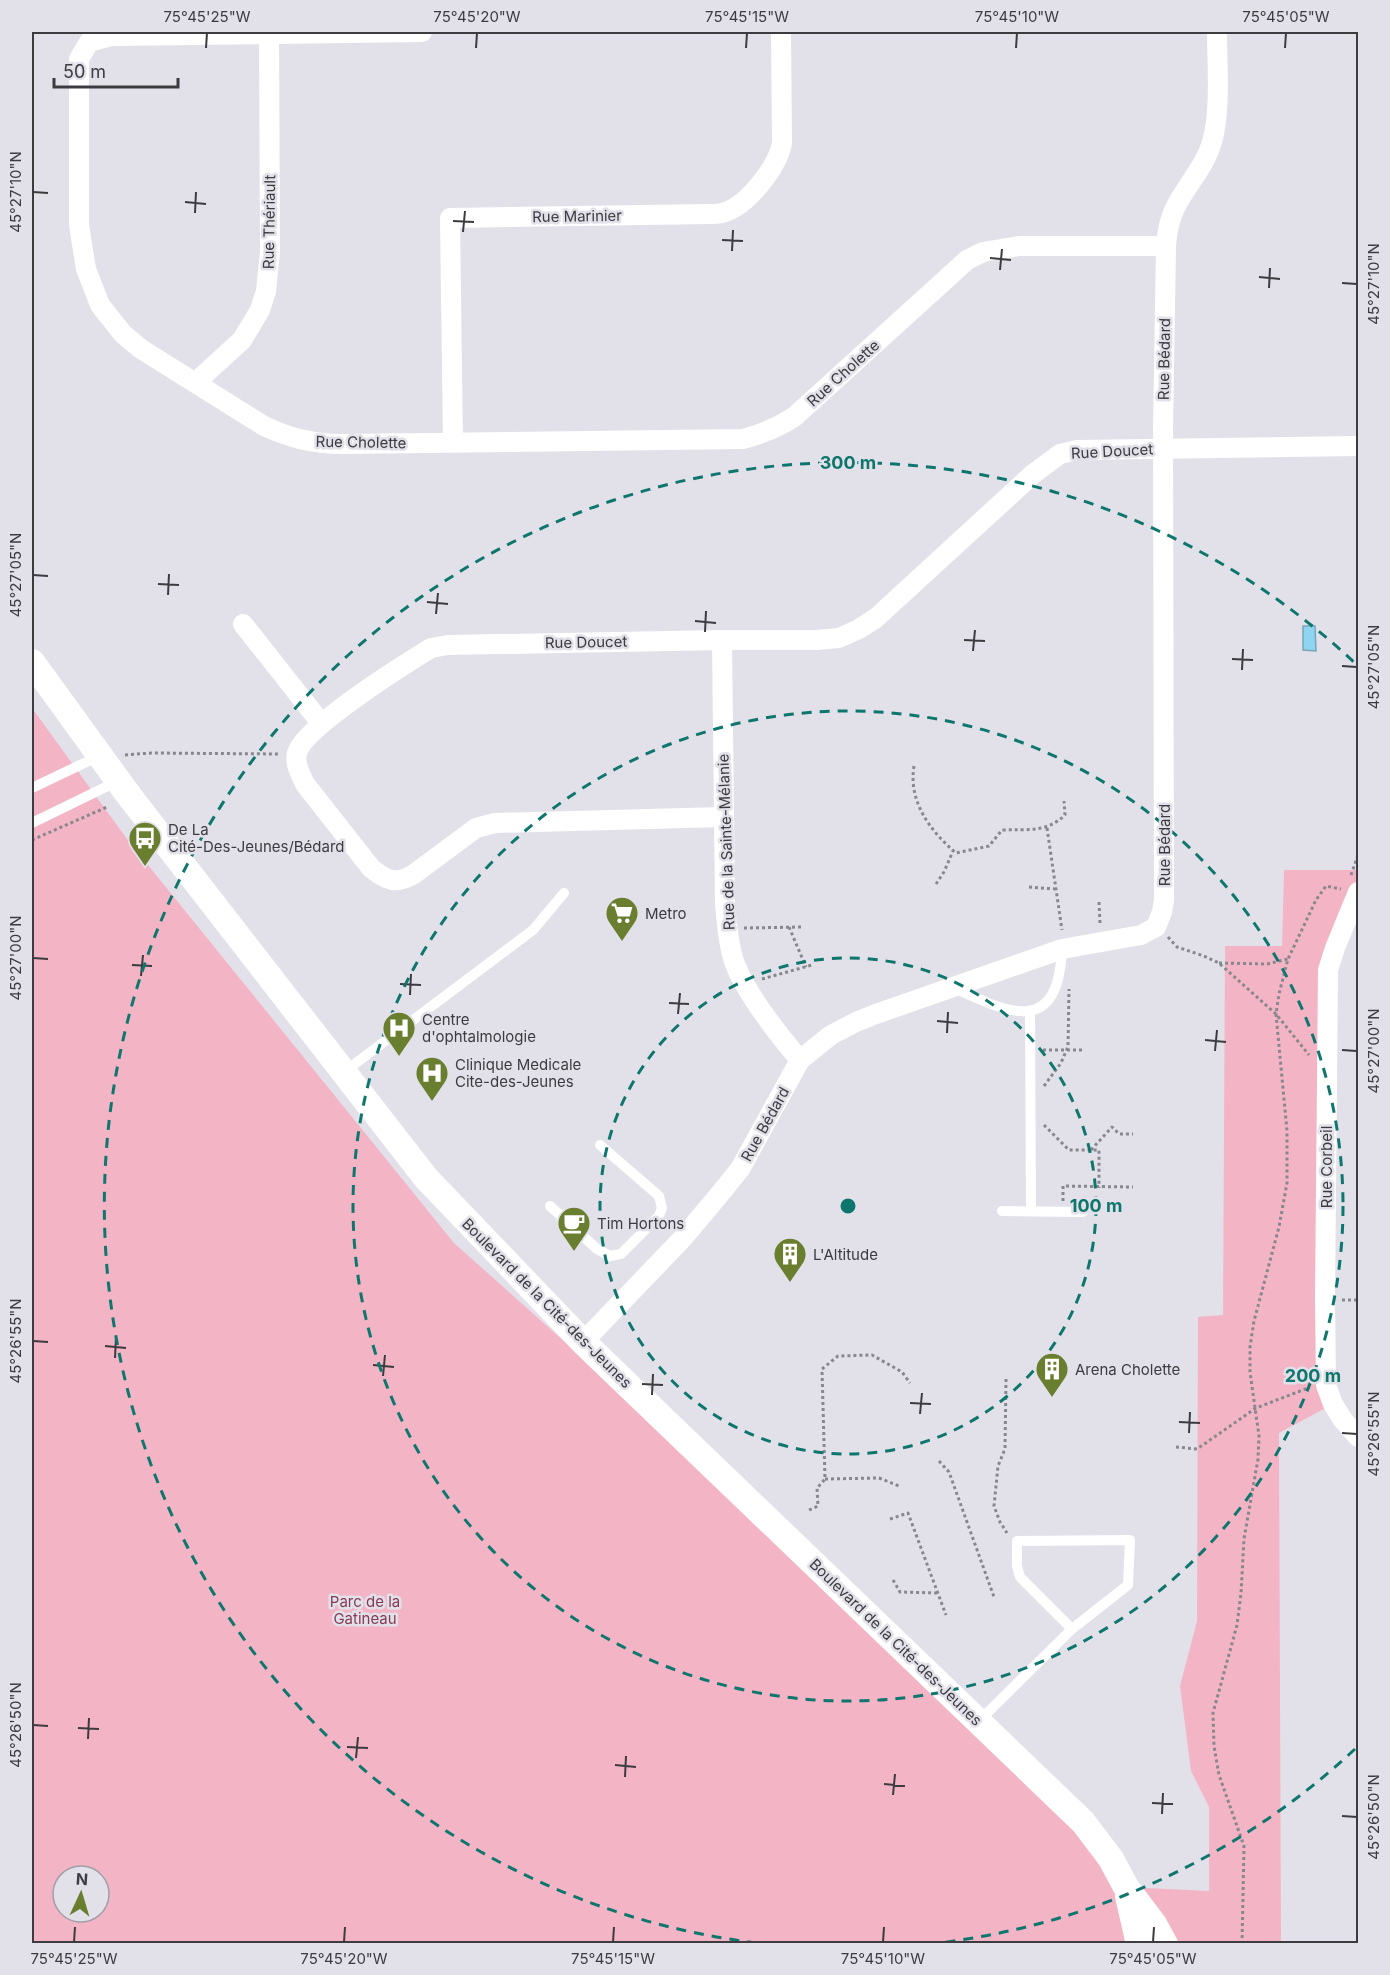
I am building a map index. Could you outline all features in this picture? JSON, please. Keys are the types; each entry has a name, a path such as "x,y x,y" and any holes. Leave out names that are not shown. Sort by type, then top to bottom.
{"street":[{"name":"Rue Cholette","path":"423,32 100,38 89,42 79,59 81,246 92,288 110,320 141,349 264,426 302,441 321,444 453,443 743,439 762,435 794,417 968,260 983,252 1019,246 1166,246"},
{"name":"Rue Marinier","path":"453,443 450,218 726,212 744,200 774,167 780,155 782,143 782,32"},
{"name":"Rue Bédard","path":"583,1342 719,1196 740,1169 800,1060 831,1035 856,1022 951,987 1062,940 1141,935 1156,927 1162,912 1166,246 1168,226 1176,207 1212,143 1216,117 1218,32"},
{"name":"Rue Thériault","path":"195,383 242,340 260,310 266,291 270,252 269,34"},
{"name":"Rue Doucet","path":"296,754 303,742 321,723 431,648 448,645 840,638 876,618 1033,474 1060,454 1077,450 1359,446"},
{"path":"243,624 321,723"},
{"name":"Rue de la Sainte-Mélanie","path":"722,640 725,910 735,963 751,993 800,1060"},
{"name":"Boulevard de la Cité-des-Jeunes","path":"32,662 118,781 426,1179 583,1342 1083,1822 1111,1859 1126,1887 1154,1924 1165,1944"},
{"path":"296,754 297,768 305,784 371,868 392,881 404,880 414,874 476,828 485,824 723,817"},
{"name":"Rue Corbeil","path":"1352,891 1328,970 1326,1385 1333,1404 1343,1420 1359,1437"},
{"name":"Boulevard de la Cité-des-Jeunes","path":"1126,1887 1138,1944"}],"lane":[{"path":"32,788 99,756"},
{"path":"32,823 118,781"},
{"path":"343,1072 533,930 564,893"},
{"path":"951,987 995,1007 1014,1011 1030,1011 1044,1006 1054,993 1061,965 1062,940"},
{"path":"1030,1011 1031,1211"},
{"path":"549,1206 597,1249 610,1256 621,1254 659,1216 662,1208 659,1196 600,1145"},
{"path":"1002,1211 1083,1212"},
{"path":"979,1721 1072,1629 1128,1585 1130,1540 1017,1541 1017,1566 1020,1577 1072,1629"}],"path":[{"path":"125,754 296,754"},
{"path":"914,766 911,779 925,817 938,839 956,854 989,846 1002,830 1047,828 1065,815 1064,801"},
{"path":"32,840 107,807"},
{"path":"1047,828 1062,940"},
{"path":"936,884 953,851"},
{"path":"1242,1944 1244,1846 1219,1775 1213,1730 1215,1705 1237,1625 1244,1539 1258,1459 1259,1436 1250,1372 1250,1347 1254,1321 1279,1227 1287,1183 1287,1131 1276,1014 1288,959 1323,889 1329,885 1352,891"},
{"path":"1029,887 1055,889"},
{"path":"1099,902 1100,923"},
{"path":"744,927 802,927"},
{"path":"788,927 806,967"},
{"path":"1167,936 1177,947 1219,963 1276,1014 1293,1037 1327,1073"},
{"path":"1219,963 1267,963 1288,959"},
{"path":"762,979 812,965"},
{"path":"1044,1096 1044,1086 1061,1063 1067,1050 1069,981"},
{"path":"1031,1049 1083,1050"},
{"path":"1030,1123 1043,1124 1069,1150 1099,1150 1099,1188"},
{"path":"1090,1150 1112,1127 1119,1134 1133,1134"},
{"path":"1063,1212 1063,1186 1133,1187"},
{"path":"825,1479 822,1369 838,1356 872,1355 902,1372 910,1383"},
{"path":"1006,1378 1005,1449 998,1466 994,1506 1008,1534"},
{"path":"1176,1447 1197,1449 1256,1408 1308,1388"},
{"path":"939,1461 949,1472 994,1597"},
{"path":"809,1510 818,1506 816,1488 825,1479 879,1478 899,1486"},
{"path":"890,1519 908,1513 946,1615"},
{"path":"893,1580 900,1592 938,1593"}],"green space":[{"name":"Parc de la Gatineau","path":"32,708 127,839 454,1243 995,1726 1126,1887 1209,1891 1209,1807 1191,1771 1180,1686 1197,1621 1198,1317 1223,1315 1225,946 1282,946 1284,870 1358,870 1358,892 1335,948 1333,1404 1279,1433 1281,1943 32,1943"}],"water":[{"path":"1303,626 1315,626 1316,651 1303,650"}],"place":[{"name":"De La Cité-Des-Jeunes/Bédard","path":"145,867"},
{"name":"Metro","path":"622,942"},
{"name":"Centre d'ophtalmologie","path":"399,1057"},
{"name":"Clinique Medicale Cite-des-Jeunes","path":"432,1102"},
{"name":"Tim Hortons","path":"574,1252"},
{"name":"L'Altitude","path":"790,1283"},
{"name":"Arena Cholette","path":"1052,1398"}]}
